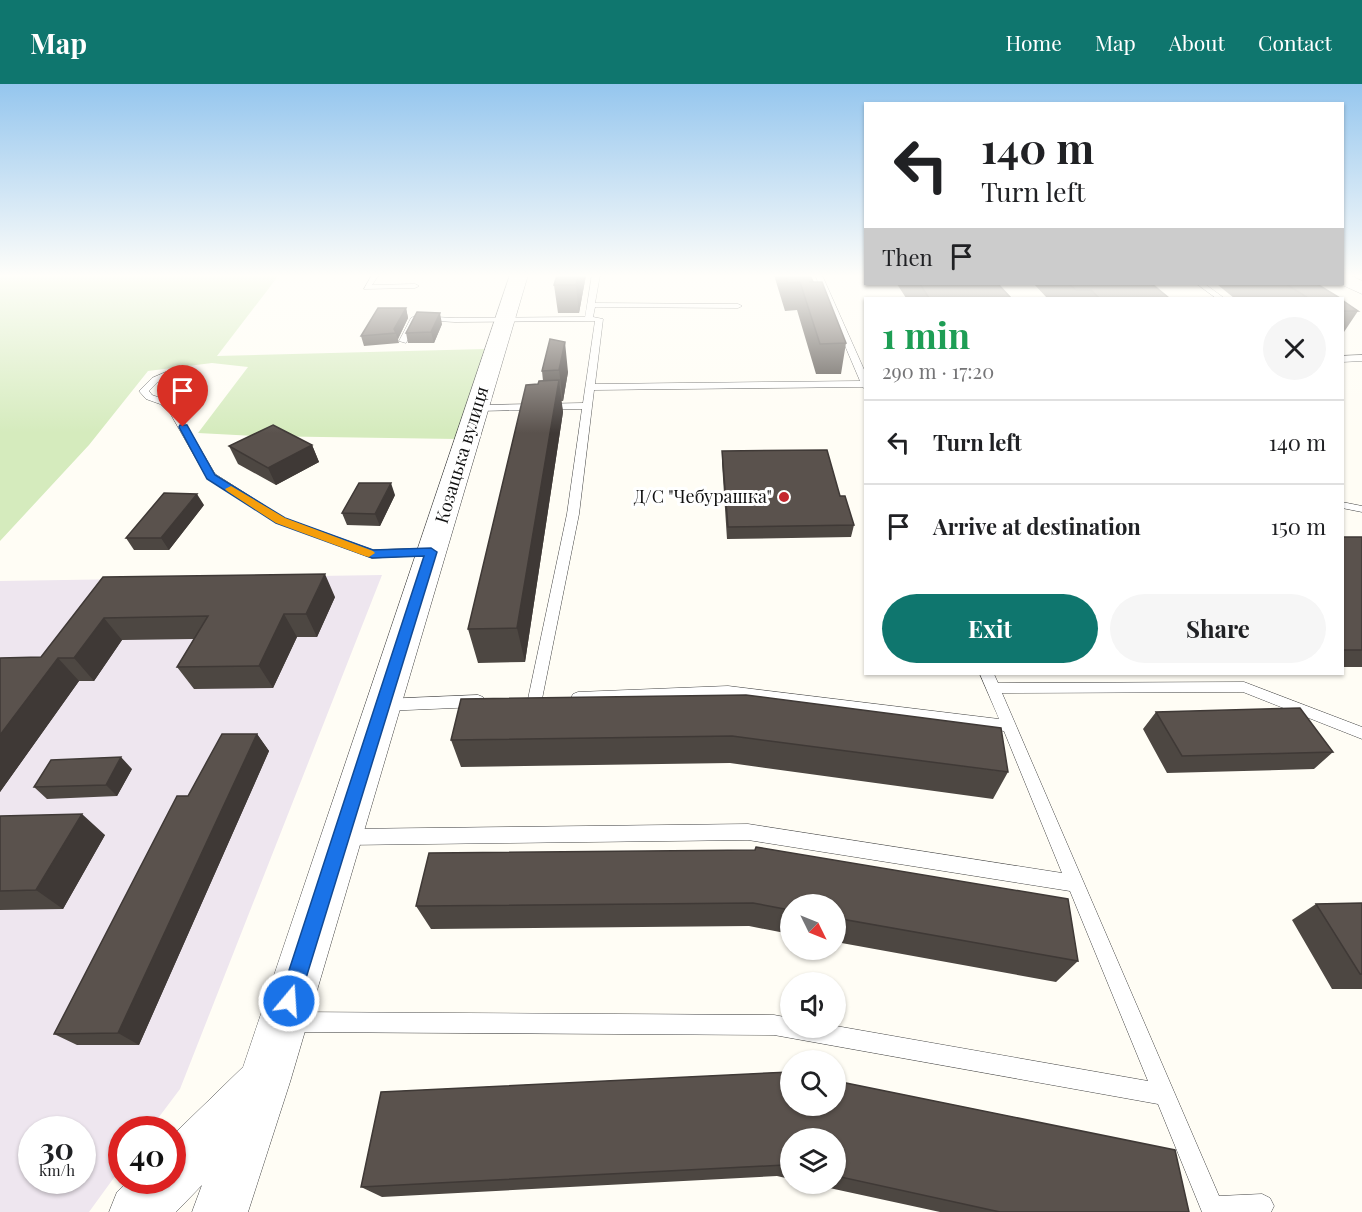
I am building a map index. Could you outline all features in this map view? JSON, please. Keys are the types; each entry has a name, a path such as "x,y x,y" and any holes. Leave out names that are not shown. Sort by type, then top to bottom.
{"street":[{"name":"Козацька вулиця","path":"220,1212 264,1082 502,328"},
{"name":"Козацька вулиця","path":"186,1162 264,1082"},
{"path":"137,1212 154,1194"}],"lane":[{"path":"403,341 410,328"},
{"path":"598,328 573,514 541,699 728,692 1009,726"},
{"path":"843,328 861,366"},
{"path":"1344,358 1362,358"},
{"path":"180,369 155,380 144,391 149,397 163,402 174,411 211,477 280,520 372,554 431,552"},
{"path":"591,387 864,385"},
{"path":"477,408 588,406"},
{"path":"1344,505 1362,509"},
{"path":"1174,675 1182,687"},
{"path":"1262,1206 1213,1210 990,681 1244,687 1362,733"},
{"path":"383,705 492,701"},
{"path":"342,837 748,832 1074,883"},
{"path":"283,1022 774,1025 1163,1094"}],"shaded area":[{"path":"382,575 180,1089 160,1116 108,1116 108,1186 89,1212 0,1212 0,581"}],"green space":[{"path":"0,328 239,328 217,356 485,349 457,439 198,433 248,367 212,363 148,371 89,445 0,541"}],"building":[{"path":"366,328 395,328 396,333 361,336"},
{"path":"409,328 433,328 431,332 406,333"},
{"path":"815,328 840,328 846,343 820,344"},
{"path":"550,339 565,342 559,370 542,371"},
{"path":"559,380 517,628 468,629 526,385 538,384 539,381"},
{"path":"273,425 312,445 268,468 229,446"},
{"path":"827,450 840,496 845,496 854,525 728,527 722,451"},
{"path":"359,483 391,483 375,514 342,513"},
{"path":"164,493 197,494 161,538 126,538"},
{"path":"1344,537 1362,537 1362,650 1344,650"},
{"path":"325,574 306,614 284,614 259,666 177,667 208,616 104,618 74,658 58,658 0,735 0,658 41,657 103,577"},
{"path":"746,695 1001,728 1008,772 732,736 451,740 461,699"},
{"path":"1300,708 1333,752 1182,756 1156,712"},
{"path":"222,734 257,734 118,1033 54,1034 177,796 188,796"},
{"path":"121,757 106,785 34,787 51,760"},
{"path":"82,814 36,890 0,891 0,816"},
{"path":"756,847 1068,899 1078,961 846,920 846,894 780,894 780,908 753,903 416,906 429,853 755,850"},
{"path":"1362,903 1362,974 1360,974 1316,904"},
{"path":"780,1072 780,1116 846,1116 846,1083 1175,1150 1189,1212 1000,1212 846,1178 846,1128 780,1128 780,1165 361,1187 381,1092"}],"slow traffic":[{"path":"231,489 280,520 369,553"}],"place":[{"name":"Д/С \"Чебурашка\"","path":"784,497"}],"route":[{"path":"183,427 211,477 280,520 372,554 431,552 289,1001"}]}
